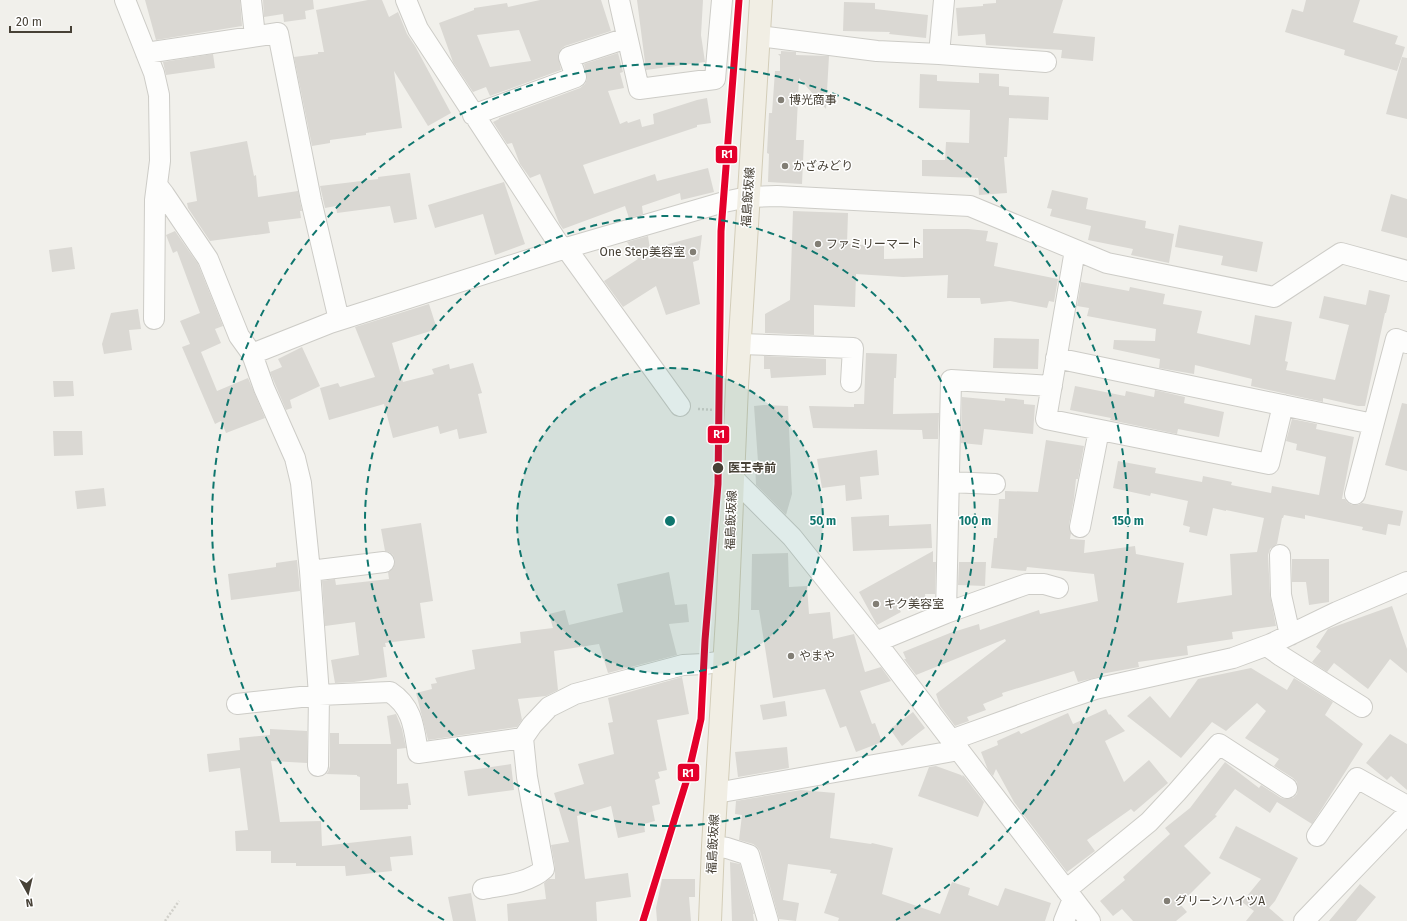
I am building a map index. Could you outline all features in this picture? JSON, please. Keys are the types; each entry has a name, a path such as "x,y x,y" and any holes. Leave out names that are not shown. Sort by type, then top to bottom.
{"main road":[{"name":"福島飯坂線","path":"710,921 716,793 725,661 748,197 761,0"}],"street":[{"path":"125,0 154,73 159,95 160,161 155,200 154,319"},
{"path":"251,0 255,36"},
{"path":"406,0 418,29 473,115 564,248 680,406"},
{"path":"619,0 639,89 715,79 722,0"},
{"path":"939,54 944,0"},
{"path":"146,53 278,33 311,200 339,320"},
{"path":"759,36 877,51 1046,62"},
{"path":"473,115 576,77 569,57 627,38"},
{"path":"157,185 208,259 239,336 252,354 264,388 295,458 301,483 310,572 319,695 318,766"},
{"path":"252,354 339,320 564,248 724,202 748,197 777,196 970,206 1107,263 1274,297 1341,253 1407,271"},
{"path":"1074,250 1046,418 1269,464 1283,405"},
{"path":"1355,494 1396,339 1407,343"},
{"path":"740,344 853,348 851,382"},
{"path":"1056,358 1373,424"},
{"path":"946,613 951,380 1052,386"},
{"path":"1080,527 1099,430"},
{"path":"733,478 792,537 876,642 1090,921"},
{"path":"949,482 995,484"},
{"path":"1280,555 1281,595 1290,635"},
{"path":"310,572 384,562"},
{"path":"716,793 955,745 1045,706 1094,689 1233,658 1267,646 1337,612 1407,582"},
{"path":"876,642 946,613 1027,584 1044,584 1058,588"},
{"path":"1267,646 1362,707"},
{"path":"483,889 526,880 537,875 544,869 527,777 523,738 548,706 576,694 683,666 725,661"},
{"path":"236,704 319,695 390,692 398,697 413,720 418,753 523,738"},
{"path":"1064,921 1070,895 1149,822 1218,744 1287,788"},
{"path":"1317,836 1357,778 1407,806"},
{"path":"1304,921 1407,814"},
{"path":"713,846 749,854 768,921"}],"path":[{"path":"680,406 719,410"},
{"path":"166,921 179,901"}],"building":[{"path":"145,0 240,0 242,26 156,40"},
{"path":"263,0 313,0 314,9 305,11 306,19 284,22 283,14 264,17"},
{"path":"368,0 382,0 389,17 398,12 407,34 451,113 428,126 394,71 402,128 330,140 330,143 312,146 294,57 324,52 316,10"},
{"path":"540,0 601,0 611,31 565,46 561,49 558,55 561,70 490,96 486,87 473,92 453,62 439,23 474,10 474,8 507,3 508,7","holes":["519,30 531,61 490,67 477,35"]},
{"path":"637,0 703,0 701,35 705,62 646,70"},
{"path":"996,0 1063,0 1053,33 1095,37 1093,61 1061,58 1062,50 986,45 985,34 958,36 956,8 983,6 983,4 996,3"},
{"path":"1306,0 1360,0 1353,22 1398,36 1395,44 1405,47 1397,71 1344,55 1345,50 1285,32 1292,9 1303,12"},
{"path":"844,2 875,3 875,9 928,15 926,38 889,34 890,32 843,31"},
{"path":"781,51 796,52 796,55 829,56 826,109 799,78 796,140 804,140 802,184 768,182 769,154 767,153 769,113 772,113 775,71 780,71 780,56 778,54 781,54"},
{"path":"618,53 623,72 620,73 624,88 608,91 620,124 627,121 628,123 640,119 642,127 654,124 653,114 707,98 711,123 697,125 697,127 583,165 594,194 655,174 657,181 708,168 714,192 681,200 680,193 642,206 643,214 629,218 625,206 563,229 559,223 540,174 530,178 520,164 512,143 507,144 493,122 499,118 580,88 585,84 587,79 584,64"},
{"path":"213,54 215,68 166,75 163,62"},
{"path":"1402,57 1407,58 1407,119 1386,114"},
{"path":"979,73 999,74 999,86 1009,87 1009,95 1049,97 1048,120 1009,118 1007,157 1004,157 1007,193 979,195 978,178 922,176 922,160 945,160 946,142 969,143 970,110 919,108 920,74 937,75 937,81 979,83"},
{"path":"247,141 254,176 256,175 258,197 298,191 302,211 300,211 301,218 268,222 270,233 210,241 188,208 187,203 197,201 190,152"},
{"path":"410,173 417,219 394,223 390,206 337,213 336,206 325,208 320,186 378,179 378,177"},
{"path":"504,182 525,244 495,255 483,214 435,228 428,205"},
{"path":"1052,190 1088,198 1086,209 1146,221 1145,228 1174,234 1169,263 1131,255 1133,249 1088,240 1091,226 1050,216 1052,209 1047,208"},
{"path":"1391,194 1407,199 1407,238 1381,231"},
{"path":"793,211 848,213 847,244 884,246 884,259 923,258 923,229 968,229 988,231 986,241 998,243 994,266 1058,279 1054,302 1049,301 1047,308 1010,301 981,304 980,298 947,298 948,275 903,277 856,274 855,307 814,305 814,335 765,333 765,314 790,300"},
{"path":"1179,225 1263,242 1257,272 1221,265 1223,256 1175,247"},
{"path":"175,231 198,264 223,326 215,329 221,343 201,352 217,391 248,378 265,418 226,433 221,421 215,424 182,347 190,344 180,321 200,313 177,251 173,253 166,235"},
{"path":"702,235 699,260 693,262 700,304 666,315 656,286 623,307 604,281 638,259 627,242 648,236 650,249"},
{"path":"72,247 75,269 52,272 49,250"},
{"path":"1081,282 1129,291 1130,287 1165,294 1163,304 1202,311 1197,333 1250,345 1255,315 1292,322 1285,361 1288,362 1286,370 1335,380 1349,325 1319,318 1324,296 1366,305 1369,290 1390,295 1365,406 1358,406 1323,398 1323,402 1251,386 1252,379 1195,365 1194,374 1159,368 1160,359 1113,349 1114,340 1155,341 1156,329 1087,316 1089,308 1077,306"},
{"path":"429,304 437,329 392,343 403,382 434,374 432,369 449,364 450,369 473,363 482,393 478,394 487,433 459,439 457,429 440,434 438,426 393,438 384,404 329,420 320,388 338,383 340,387 375,377 355,327"},
{"path":"138,309 141,329 129,330 132,350 104,354 102,344 111,313"},
{"path":"994,338 1039,339 1038,369 993,368"},
{"path":"302,347 320,386 290,400 292,408 286,410 270,372 282,367 278,359"},
{"path":"866,353 897,354 896,378 894,378 893,414 939,413 938,439 923,439 922,430 813,428 809,406 854,407 854,404 864,404"},
{"path":"764,356 826,359 826,375 771,378 770,369 764,369"},
{"path":"53,381 73,381 74,396 54,397"},
{"path":"1075,386 1125,396 1126,391 1154,397 1155,390 1185,397 1184,403 1224,412 1219,437 1178,429 1177,434 1070,410"},
{"path":"962,397 1005,401 1005,398 1024,400 1024,404 1035,405 1033,434 984,429 982,445 961,443"},
{"path":"1402,403 1407,404 1407,471 1385,465"},
{"path":"754,406 788,406 792,494 786,515 756,485 755,462 758,462"},
{"path":"1292,419 1317,424 1316,429 1354,437 1342,499 1345,499 1352,505 1362,503 1403,511 1400,526 1388,524 1386,535 1362,530 1363,527 1305,515 1305,519 1284,515 1282,518 1277,544 1270,549 1268,555 1270,595 1276,626 1232,632 1233,639 1187,646 1188,655 1138,662 1139,667 1101,674 1102,676 1078,682 1074,671 1002,693 1003,696 983,704 986,710 967,717 969,721 955,726 940,706 936,694 1006,641 1005,639 916,675 904,659 906,659 903,652 950,633 979,624 980,630 1039,610 1040,614 1098,601 1094,574 1027,567 1026,571 991,568 994,538 997,538 999,499 1005,499 1005,491 1038,492 1046,440 1084,446 1078,479 1076,479 1069,525 1071,533 1070,539 1085,540 1084,553 1135,546 1136,554 1184,563 1177,603 1232,595 1230,554 1257,552 1264,518 1213,508 1207,536 1189,532 1190,527 1183,525 1188,501 1151,493 1150,496 1113,488 1118,461 1156,468 1155,473 1202,482 1203,476 1232,482 1231,485 1271,493 1272,486 1319,495 1326,457 1296,450 1297,444 1286,441"},
{"path":"53,431 82,431 83,455 54,456"},
{"path":"877,450 879,475 860,477 862,499 846,501 845,485 822,488 817,459"},
{"path":"104,488 106,506 77,509 75,491"},
{"path":"889,515 889,526 931,524 932,548 853,551 851,517"},
{"path":"421,523 433,601 420,603 425,638 385,643 386,647 383,647 387,677 335,683 331,660 359,655 355,622 325,626 322,581 335,579 336,585 389,579 388,572 394,567 395,560 393,555 385,551 381,529"},
{"path":"933,551 933,562 936,562 935,594 925,594 926,601 896,604 901,612 877,625 859,592"},
{"path":"788,553 789,587 807,586 809,614 830,612 833,639 854,634 865,672 881,667 891,681 860,691 872,724 875,723 882,742 856,752 846,726 840,728 825,689 773,698 759,610 751,610 752,554"},
{"path":"1292,559 1329,559 1329,602 1309,605 1306,582 1292,582"},
{"path":"297,560 300,591 231,600 228,574 276,567 276,563"},
{"path":"959,562 986,562 985,586 958,585"},
{"path":"669,572 675,605 687,604 689,622 669,624 677,655 608,673 599,644 554,651 558,690 546,696 518,699 522,720 517,727 428,740 416,693 432,689 431,684 437,683 435,678 475,669 472,650 521,643 520,632 553,628 549,614 565,610 569,625 623,612 617,584"},
{"path":"1392,606 1407,649 1407,673 1390,659 1368,689 1334,663 1327,672 1312,662 1321,651 1316,647 1328,629"},
{"path":"1251,668 1287,690 1294,678 1333,702 1325,715 1363,744 1312,824 1277,802 1270,813 1235,789 1215,815 1217,816 1184,846 1211,873 1180,904 1187,912 1176,921 1133,921 1122,909 1113,916 1100,901 1125,880 1123,877 1170,834 1165,828 1190,808 1225,762 1259,788 1261,785 1281,798 1293,798 1297,794 1297,782 1274,766 1279,759 1245,738 1266,711 1257,703 1226,731 1212,722 1181,758 1127,716 1150,696 1170,718 1198,679"},
{"path":"682,677 689,714 657,720 667,770 658,772 660,778 655,780 660,804 652,806 655,821 644,824 645,832 618,838 611,806 577,816 585,879 628,873 631,897 596,902 597,921 508,921 507,904 546,899 544,883 549,879 555,879 555,867 551,845 569,842 554,793 584,784 578,764 614,754 608,723 613,722 608,698"},
{"path":"785,701 787,716 763,720 760,705"},
{"path":"1106,709 1109,715 1110,714 1125,731 1105,741 1124,782 1149,760 1168,783 1134,812 1131,809 1087,840 1095,851 1067,872 1014,802 996,769 993,776 988,770 981,752 998,745 997,741 1019,731 1021,734 1068,713 1073,724"},
{"path":"913,712 925,728 902,746 890,729"},
{"path":"396,714 402,729 406,748 397,749 397,784 408,783 411,805 408,805 408,809 360,810 360,777 357,775 326,774 330,766 330,733 339,733 339,744 391,744 387,716"},
{"path":"270,729 307,731 307,763 271,761 280,822 321,821 322,846 411,836 413,855 390,857 392,871 346,876 345,866 296,866 296,863 271,863 271,851 236,851 235,831 248,830 240,768 209,772 207,754 240,750 239,738 270,735"},
{"path":"1390,734 1407,744 1407,790 1391,776 1387,780 1366,763"},
{"path":"787,747 789,768 738,777 735,752"},
{"path":"511,764 514,790 468,796 464,771"},
{"path":"936,766 963,777 962,775 964,776 984,802 978,817 918,796 929,767"},
{"path":"801,790 835,793 830,838 872,843 893,848 882,894 940,914 952,882 970,888 968,895 998,906 1005,888 1051,903 1045,921 838,921 839,918 824,913 837,874 830,873 831,870 788,864 783,900 799,903 796,921 779,919 760,851 753,844 739,840 742,815 735,814 736,801"},
{"path":"1236,826 1298,858 1275,901 1269,908 1284,921 1246,921 1254,911 1242,902 1261,879 1219,858"},
{"path":"730,862 740,864 754,914 754,921 732,921"},
{"path":"662,879 695,879 695,897 689,897 691,921 657,921 656,908"},
{"path":"1360,884 1376,897 1356,921 1329,921"},
{"path":"471,893 476,921 453,921 448,897"}],"transit line":[{"name":"R1","path":"643,921 687,779 701,719 705,640 718,484 721,231 739,0"}],"place":[{"name":"博光商事","path":"781,100"},
{"name":"かざみどり","path":"785,166"},
{"name":"ファミリーマート","path":"818,244"},
{"name":"One Step美容室","path":"693,252"},
{"name":"医王寺前","path":"718,468"},
{"name":"キク美容室","path":"876,604"},
{"name":"やまや","path":"791,656"},
{"name":"グリーンハイツA","path":"1167,901"}]}
